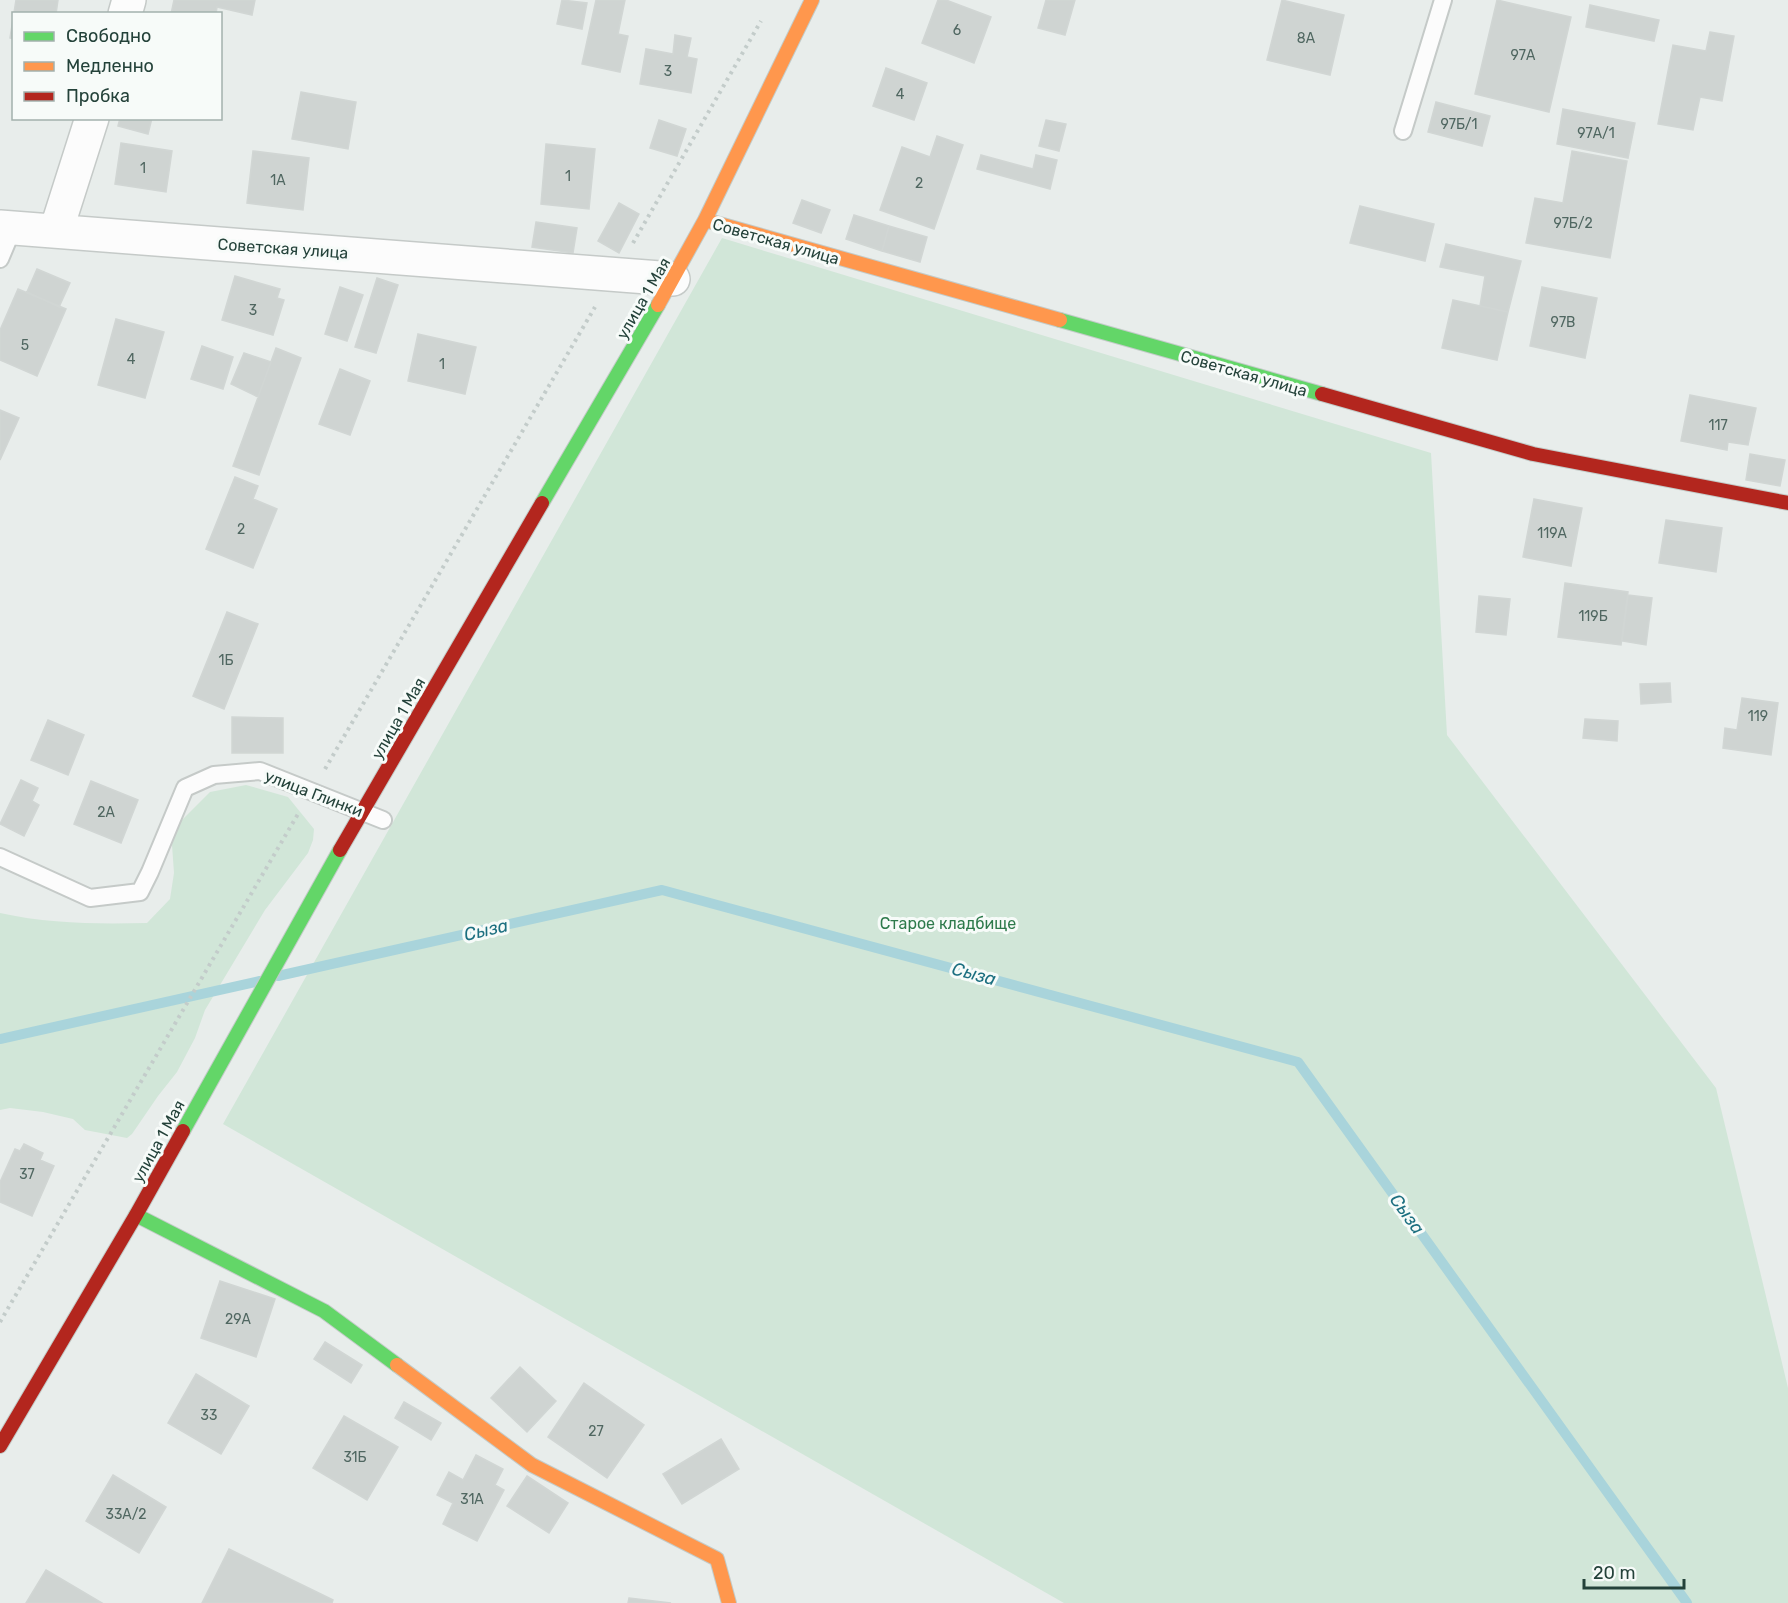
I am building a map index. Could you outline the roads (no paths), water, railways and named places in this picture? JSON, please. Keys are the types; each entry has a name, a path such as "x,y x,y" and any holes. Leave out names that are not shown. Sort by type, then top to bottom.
{"street":[{"name":"улица 1 Мая","path":"0,1446 136,1215 362,811 673,279 705,220 812,0"},
{"path":"56,231 91,120"},
{"name":"Советская улица","path":"705,220 1533,454 1788,503"},
{"name":"Советская улица","path":"7,227 673,279"},
{"path":"136,1215 324,1311 532,1465 717,1558 729,1603"}],"lane":[{"path":"1402,131 1443,0"},
{"path":"0,259 7,227"},
{"name":"улица Глинки","path":"0,857 90,898 140,892 185,788 214,775 260,771 383,820"}],"waterway":[{"name":"Сыза","path":"278,976 662,890 1298,1062 1687,1603"},
{"name":"Сыза","path":"0,1039 260,981"}],"park label":[{"name":"Старое кладбище","path":"948,923"}]}
